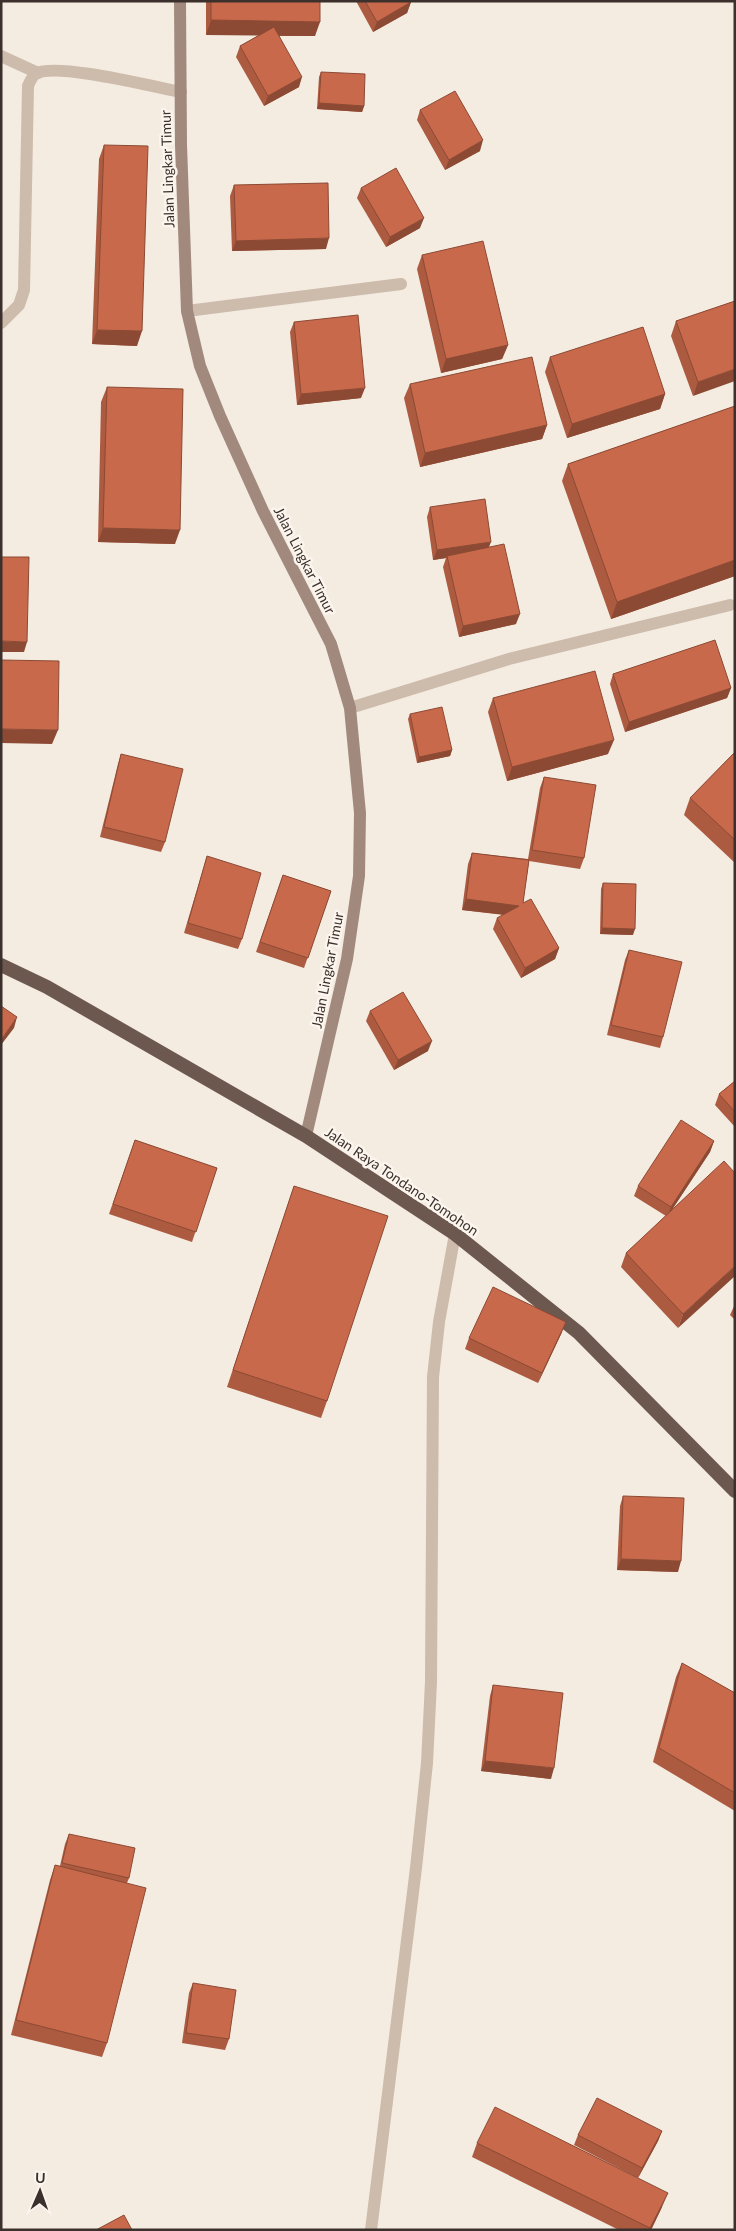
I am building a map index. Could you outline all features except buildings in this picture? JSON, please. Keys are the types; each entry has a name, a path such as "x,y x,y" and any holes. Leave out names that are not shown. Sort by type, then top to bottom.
{"highway":[{"name":"Jalan Raya Tondano-Tomohon","path":"1,966 47,987 306,1136 455,1234 579,1333 735,1491"}],"main road":[{"name":"Jalan Lingkar Timur","path":"180,1 187,311 200,366 220,416 263,511 331,644 350,708 360,813 359,876 347,959 306,1136"}],"street":[{"path":"1,56 38,73"},
{"path":"1,323 19,305 24,290 26,271 28,86 32,78 38,73 59,70 181,92"},
{"path":"187,311 402,284"},
{"path":"350,708 509,660 730,606"},
{"path":"371,2230 414,1887 427,1762 431,1682 433,1377 439,1322 455,1234"}]}
